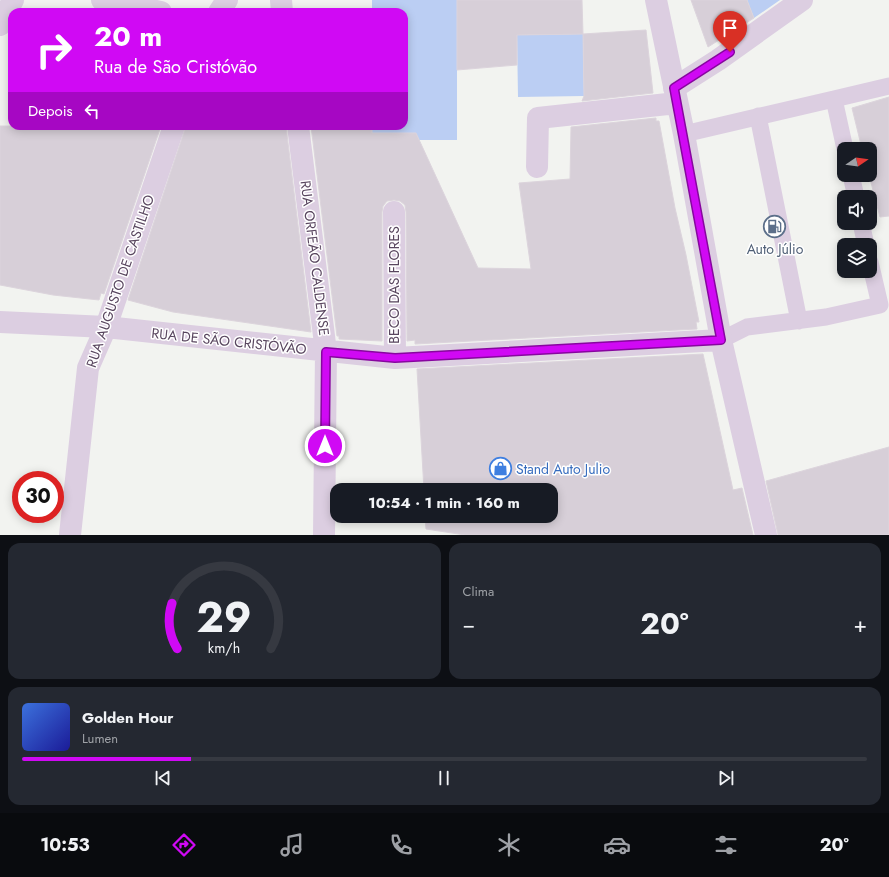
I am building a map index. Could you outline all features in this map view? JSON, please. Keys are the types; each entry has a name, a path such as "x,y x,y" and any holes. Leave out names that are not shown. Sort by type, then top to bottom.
{"street":[{"path":"102,0 141,8"},
{"path":"656,0 684,134 721,340 766,535"},
{"path":"537,167 538,118 676,95 718,60 802,0"},
{"path":"0,25 8,10"},
{"name":"RUA AUGUSTO DE CASTILHO","path":"70,535 88,368 106,328 173,130"},
{"name":"RUA ORFEÃO CALDENSE","path":"298,130 326,352 324,535"},
{"name":"BECO DAS FLORES","path":"394,212 395,358"},
{"name":"RUA DE SÃO CRISTÓVÃO","path":"0,322 106,328 395,358 721,340"}],"lane":[{"path":"684,134 889,86"},
{"path":"834,99 843,142"},
{"path":"758,116 799,321"},
{"path":"721,340 747,327 826,317 880,304 874,278"}],"shaded area":[{"path":"372,0 457,0 457,140 419,140 372,133 372,130 408,130 408,8 372,8"},
{"path":"747,0 780,0 754,18"},
{"path":"583,34 584,96 518,97 517,35"}],"building":[{"path":"457,0 582,0 583,34 517,35 517,65 457,70"},
{"path":"691,0 747,0 754,18 708,47"},
{"path":"646,30 653,93 582,101 584,96 583,34"},
{"path":"889,97 889,216 880,217 877,206 877,190 873,190 871,182 877,182 877,142 860,142 852,108"},
{"path":"656,118 656,121 659,121 675,208 699,322 696,322 697,329 415,344 415,340 407,341 406,212 405,205 400,201 394,200 387,201 383,206 382,212 382,341 339,339 339,336 337,336 311,130 372,130 372,133 416,133 478,268 531,269 519,183 570,179 571,127"},
{"path":"0,126 8,126 8,130 160,130 104,294 101,293 99,300 53,295 0,285"},
{"path":"185,130 286,130 311,332 173,312 128,300"},
{"path":"703,354 733,490 742,488 753,535 465,535 426,529 426,523 558,523 558,483 424,483 417,369"},
{"path":"889,447 889,535 778,535 766,481"}],"place":[{"name":"Auto Júlio","path":"775,227"},
{"name":"Stand Auto Julio","path":"501,469"}],"route":[{"path":"325,446 326,352 395,358 721,340 684,134 674,88 730,52"}]}
